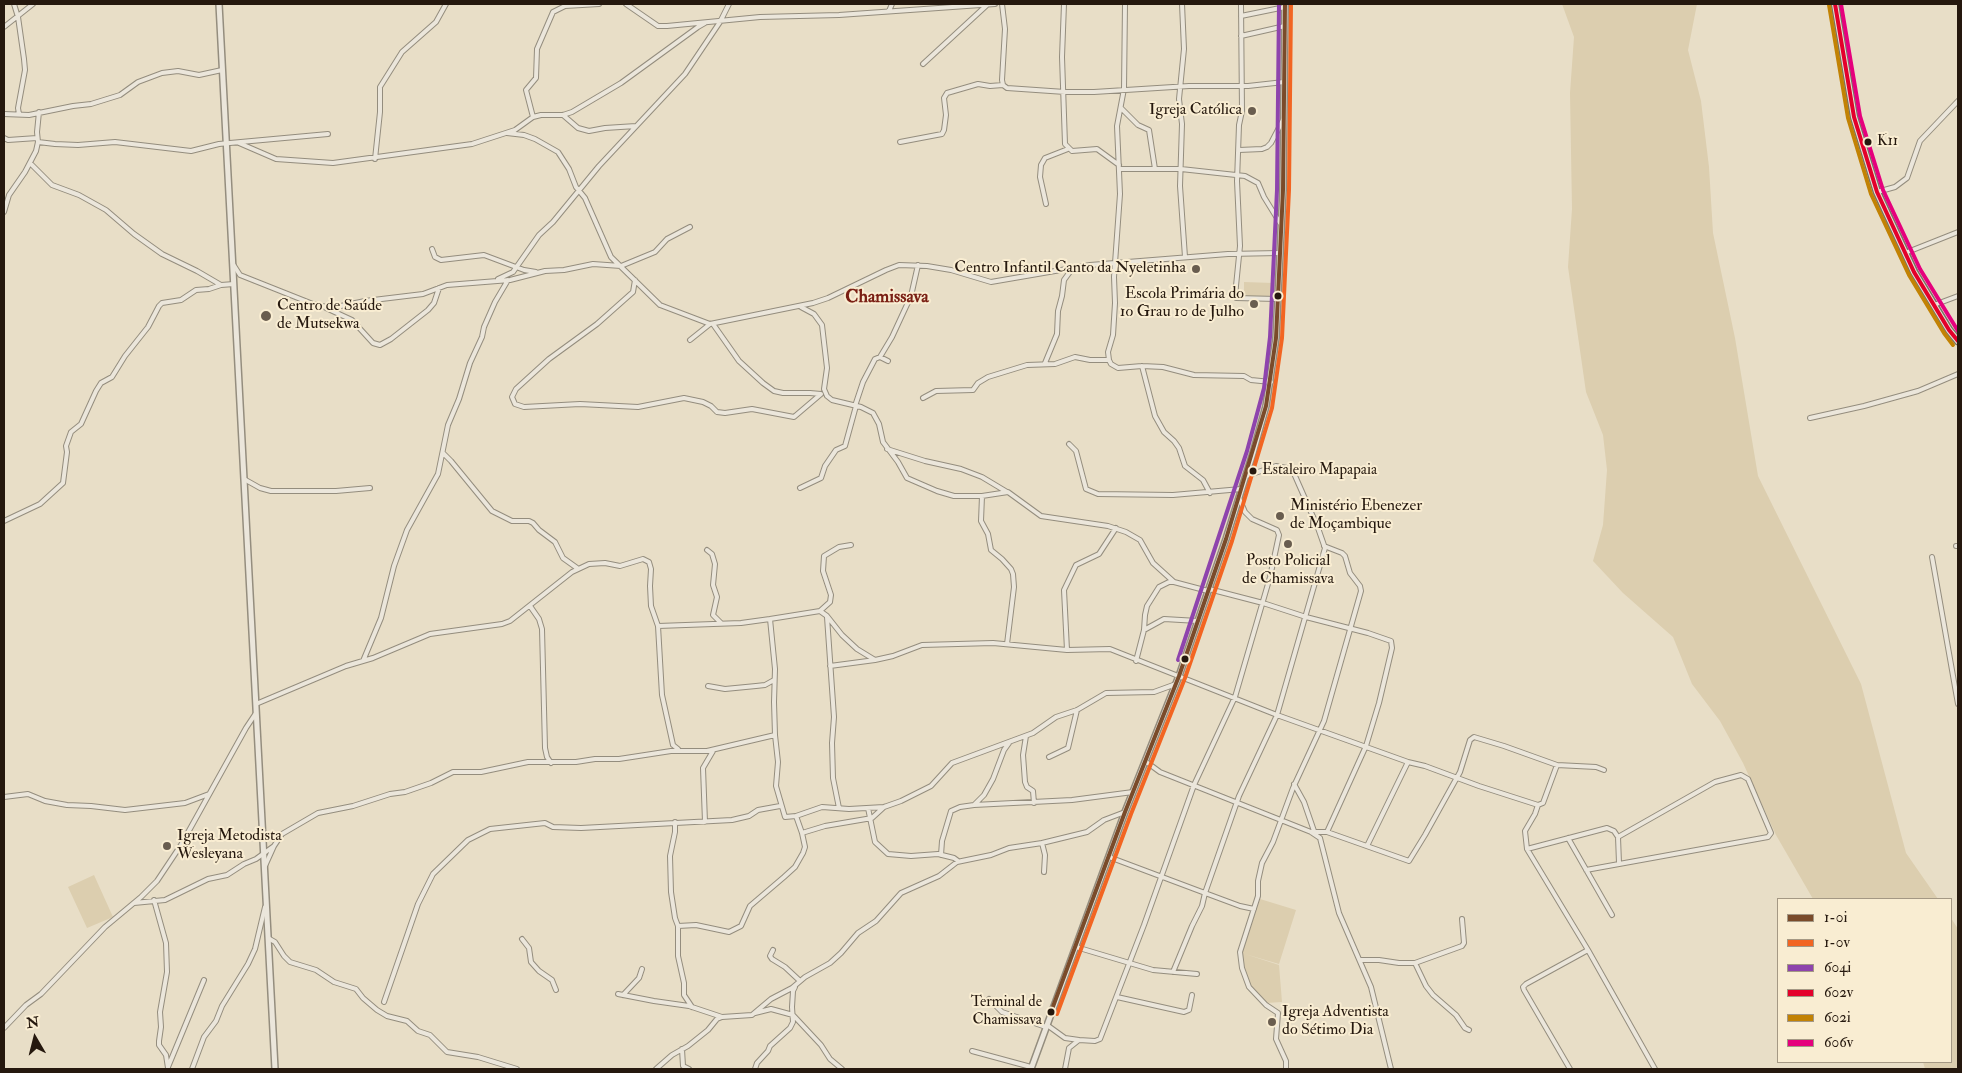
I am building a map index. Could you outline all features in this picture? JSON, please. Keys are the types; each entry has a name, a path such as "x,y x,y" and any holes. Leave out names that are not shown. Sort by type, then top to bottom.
{"highway":[{"path":"1835,4 1854,117 1877,192 1905,253 1934,305 1958,341"}],"street":[{"path":"14,4 18,17 24,70 18,108 19,114"},
{"path":"4,27 34,4"},
{"path":"219,4 275,1069"},
{"path":"375,159 380,111 380,87 402,52 436,22 446,4"},
{"path":"533,118 526,90 536,78 537,49 554,12 565,6 599,4"},
{"path":"626,4 658,26 760,17 815,14 839,15 995,4"},
{"path":"496,280 507,276 516,267 539,235 553,222 666,92 685,74 720,22 729,4"},
{"path":"889,11 892,4"},
{"path":"1002,4 1005,29 1003,85"},
{"path":"1064,4 1062,57 1065,144 1068,149"},
{"path":"1125,4 1124,89 1122,108 1117,126 1119,167 1114,277 1114,326 1108,352 1109,360 1111,364 1118,368 1163,367 1201,376 1244,376 1251,380 1271,382"},
{"path":"1182,4 1184,49 1179,99 1184,257"},
{"path":"1241,4 1242,111 1239,125 1239,254 1235,298 1277,299"},
{"path":"923,64 987,5"},
{"path":"972,1051 1031,1068 1133,792 1179,676 1239,498 1262,423 1271,382 1276,338 1278,254 1283,190 1285,5 1241,16"},
{"path":"239,143 276,159 333,163 375,159 472,144 507,133 541,115 562,115 572,112 621,83 706,23"},
{"path":"1241,36 1286,26"},
{"path":"4,114 40,112 91,104 114,97 138,82 162,72 178,71 199,75 222,70"},
{"path":"900,142 942,134 946,115 944,98 947,93 978,84 990,86 1003,85 1013,89 1064,92 1241,86 1284,82"},
{"path":"1877,192 1895,187 1907,178 1920,141 1958,101"},
{"path":"1122,108 1138,126 1149,130 1155,169"},
{"path":"4,212 9,195 30,163 38,140 40,112"},
{"path":"562,115 578,128 589,132 605,128 636,126"},
{"path":"1239,150 1262,149 1266,147 1271,143 1283,120"},
{"path":"507,133 524,135 535,139 558,152 585,198 611,257 660,305 711,324 739,361 763,383 783,393 821,394 832,400 856,406 873,413 887,449 909,480 946,494 965,497 1008,492"},
{"path":"4,138 8,140 38,140 70,144 114,142 190,151 219,144 328,134"},
{"path":"219,144 226,135"},
{"path":"1046,204 1040,177 1041,165 1045,158 1051,154 1068,149 1072,151 1097,150 1119,167 1181,168 1238,174 1251,178 1258,183 1280,223"},
{"path":"30,163 52,185 79,194 106,210 134,234 162,254 197,270 221,285"},
{"path":"326,308 423,294 447,285 508,280 593,264 621,266 655,252 667,240 690,228"},
{"path":"1905,253 1958,232"},
{"path":"432,249 435,257 441,260 480,255 538,273"},
{"path":"690,340 711,324 799,306 828,298 894,266 918,265 951,270 991,282 1090,265 1184,257 1278,254"},
{"path":"232,264 240,275 352,320 373,343 380,345 401,332 428,310 434,303 440,288"},
{"path":"800,488 821,478 825,466 836,450 845,446 868,372 892,337 911,296 918,265"},
{"path":"1045,363 1057,334 1059,306 1064,280 1072,269"},
{"path":"4,521 40,504 63,483 66,446 71,432 81,424 101,384 112,377 125,356 147,328 159,306 162,303 181,300 196,290 209,289 233,282 240,275"},
{"path":"362,660 381,618 383,604 402,542 434,484 441,464 448,425 459,399 470,363 495,302 508,280"},
{"path":"635,280 633,292 597,324 549,359 516,389 512,398 515,404 524,407 580,404 638,407 684,398 703,402 717,412 725,413 752,409 794,417 821,394"},
{"path":"1934,305 1958,296"},
{"path":"799,306 814,314 822,325 826,364 824,389 826,396"},
{"path":"880,357 888,361"},
{"path":"923,398 936,391 973,390 978,383 994,375 1027,365 1055,364 1075,357 1090,360 1109,360"},
{"path":"1142,366 1155,416 1164,432 1179,448 1185,466 1203,480 1210,493"},
{"path":"1810,418 1918,391 1958,374"},
{"path":"1069,444 1076,451 1086,489 1104,496 1210,493 1241,489"},
{"path":"887,449 925,461 961,469 988,480 1041,516 1116,528 1137,537 1153,563 1174,582"},
{"path":"443,453 492,511 512,521 529,521 534,523 539,530 555,542 563,558 577,568"},
{"path":"1173,972 1202,906 1237,802 1277,715 1324,552 1318,528 1292,469 1276,466 1246,476"},
{"path":"244,479 271,492 370,488"},
{"path":"982,496 981,521 988,534 991,550 1002,559 1012,574 1014,587 1008,644"},
{"path":"989,999 1002,1012 1046,1026 1065,1038 1095,1042 1100,1039 1130,963 1194,785 1235,698 1270,577 1279,534 1276,530 1252,519 1245,512 1239,498"},
{"path":"1067,650 1064,590 1076,565 1099,554 1116,528"},
{"path":"658,626 741,623 820,611 830,602 831,595 823,571 824,556 839,547 851,545"},
{"path":"1286,1069 1286,1061 1276,1039 1278,1013 1266,1005 1253,992 1242,968 1240,952 1258,896 1259,873 1294,784 1321,730 1361,588 1350,573 1342,552 1324,546"},
{"path":"707,550 712,554 715,564 713,585 717,597 713,615 722,623"},
{"path":"1932,557 1958,702"},
{"path":"256,704 430,634 502,624 510,621 577,568 598,563 620,566 643,559 650,562 651,569 651,606 658,626 662,695 673,745 680,750"},
{"path":"1136,660 1144,630 1146,610 1156,590 1164,584 1174,582 1263,603 1392,641 1379,703 1366,746 1327,832"},
{"path":"530,606 539,619 542,629 545,748 547,757 551,762"},
{"path":"820,611 827,616 842,635 857,649 875,660"},
{"path":"827,616 834,717 832,743 833,778 839,808"},
{"path":"770,619 775,669 775,735 778,762 776,786 780,806 785,817 796,816 822,807 884,808 931,786 952,763 1026,736 1056,717 1077,710 1106,693 1154,692 1176,684"},
{"path":"1144,630 1164,620 1198,621"},
{"path":"830,666 893,656 922,645 1008,644 1067,650 1107,649 1277,715 1408,762 1425,766 1538,805 1543,803 1557,765"},
{"path":"708,686 725,688 756,686 765,685 774,680"},
{"path":"1049,757 1068,748 1077,710"},
{"path":"4,1028 105,927 157,881 169,864 256,713"},
{"path":"264,864 282,834 318,813 353,806 390,794 406,792 431,783 453,772 481,772 528,762 619,759 680,750 713,751 775,735"},
{"path":"1026,736 1023,756 1025,782 1033,790 1034,803"},
{"path":"1312,832 1327,832 1409,862 1457,778 1470,740 1474,737 1557,765 1596,767 1604,770"},
{"path":"974,805 990,786 1004,750 1010,741"},
{"path":"705,822 703,768 713,751"},
{"path":"1145,761 1160,772 1280,821 1312,832 1320,838 1339,913 1371,988 1391,1069"},
{"path":"1367,846 1408,762"},
{"path":"1586,870 1768,837 1771,833 1748,779 1741,775 1715,782 1618,837"},
{"path":"1294,784 1304,802 1312,832"},
{"path":"941,855 942,841 951,811 956,807 1072,800 1133,792"},
{"path":"4,797 30,794 45,801 67,805 125,810 185,803 209,794"},
{"path":"1538,805 1525,832 1527,849 1588,950 1655,1069"},
{"path":"384,1002 418,904 433,874 468,840 490,829 545,823 553,827 581,828 705,822 741,819 758,810 780,806"},
{"path":"868,808 875,842 888,854 911,856 941,855 958,861"},
{"path":"802,833 825,826 870,818 876,816 884,808"},
{"path":"755,1069 757,1063 770,1046 790,1028 793,1022 793,992 800,981 838,957 858,933 876,921 901,893 939,876 958,861 1087,832 1104,820 1126,812"},
{"path":"678,926 696,925 729,932 741,926 750,906 794,867 803,853 802,833 796,816"},
{"path":"674,822 675,832 670,848 671,892 678,926 678,956 684,983 684,995 692,1007"},
{"path":"1527,849 1607,828 1614,831 1618,837 1619,863"},
{"path":"1568,838 1612,916"},
{"path":"1042,843 1045,855 1044,872"},
{"path":"134,903 165,900 213,878 227,876 274,846"},
{"path":"258,857 264,864"},
{"path":"1109,857 1240,906 1254,908"},
{"path":"154,900 166,943 167,972 160,1012 162,1026 159,1041 166,1055 167,1068"},
{"path":"192,1069 204,1037 216,1021 222,1006 239,980 255,949 266,905"},
{"path":"1360,960 1416,963 1462,946 1464,943 1462,919"},
{"path":"268,938 275,942 290,962 316,970 334,982 356,989 377,1010 387,1016 408,1021 418,1031 430,1035 448,1052 478,1057 517,1069"},
{"path":"522,939 529,946 531,962 539,971 552,980 556,990"},
{"path":"1076,947 1153,970 1197,974"},
{"path":"773,950 770,956 772,959 785,966 800,981"},
{"path":"1570,1069 1523,987 1588,950"},
{"path":"1416,963 1426,986 1433,995 1456,1015 1465,1028 1469,1030"},
{"path":"623,995 634,981 639,978 642,969"},
{"path":"167,1068 204,980"},
{"path":"755,1013 771,999 796,986"},
{"path":"618,994 692,1007 722,1017 747,1016 771,1009 792,1015 821,1045 830,1059 842,1069"},
{"path":"1116,996 1184,1012 1189,1010 1192,995"},
{"path":"656,1069 672,1055 708,1030 717,1019 722,1017"},
{"path":"1065,1038 1069,1048 1065,1069"},
{"path":"1069,1048 1079,1040"},
{"path":"682,1049 683,1066 689,1069"}],"shaded area":[{"path":"1562,4 1697,4 1688,50 1701,101 1709,167 1713,233 1735,338 1758,476 1861,684 1906,853 1937,898 1812,898 1776,835 1743,763 1720,721 1692,684 1673,637 1623,593 1593,561 1603,525 1607,470 1603,435 1586,392 1568,267 1572,209 1570,93 1574,37"},
{"path":"1244,282 1273,283 1273,298 1244,297"},
{"path":"94,875 113,917 87,928 68,887"},
{"path":"1260,899 1296,910 1279,964 1245,954 1279,965 1282,1002 1266,1003 1251,987 1244,967 1242,953"},
{"path":"1952,920 1958,929 1958,1069 1925,1069 1923,1063 1952,1063"}],"transit line":[{"name":"604i","path":"1178,660 1247,451 1264,388 1270,337 1277,190 1279,4"},
{"name":"1-0i","path":"1051,1012 1125,812 1179,676 1226,539 1266,406 1276,338 1283,190 1285,4"},
{"name":"1-0v","path":"1057,1014 1131,814 1185,678 1232,541 1272,408 1282,338 1289,190 1291,4"},
{"name":"602v","path":"1835,4 1854,117 1877,192 1914,272 1949,330 1958,341"},
{"name":"606v","path":"1841,4 1860,116 1883,190 1920,269 1958,331"},
{"name":"602i","path":"1829,5 1848,118 1871,194 1909,275 1953,345"}],"place":[{"name":"Igreja Católica","path":"1252,111"},
{"name":"K11","path":"1868,142"},
{"name":"Centro Infantil Canto da Nyeletinha","path":"1196,269"},
{"name":"Escola Primária do 1o Grau 10 de Julho","path":"1254,304"},
{"name":"Centro de Saúde de Mutsekwa","path":"266,316"},
{"name":"Estaleiro Mapapaia","path":"1253,471"},
{"name":"Ministério Ebenezer de Moçambique","path":"1280,516"},
{"name":"Posto Policial de Chamissava","path":"1288,544"},
{"name":"Igreja Metodista Wesleyana","path":"167,846"},
{"name":"Terminal de Chamissava","path":"1051,1012"},
{"name":"Igreja Adventista do Sétimo Dia","path":"1272,1022"}],"district":[{"name":"Chamissava","path":"887,298"}]}
